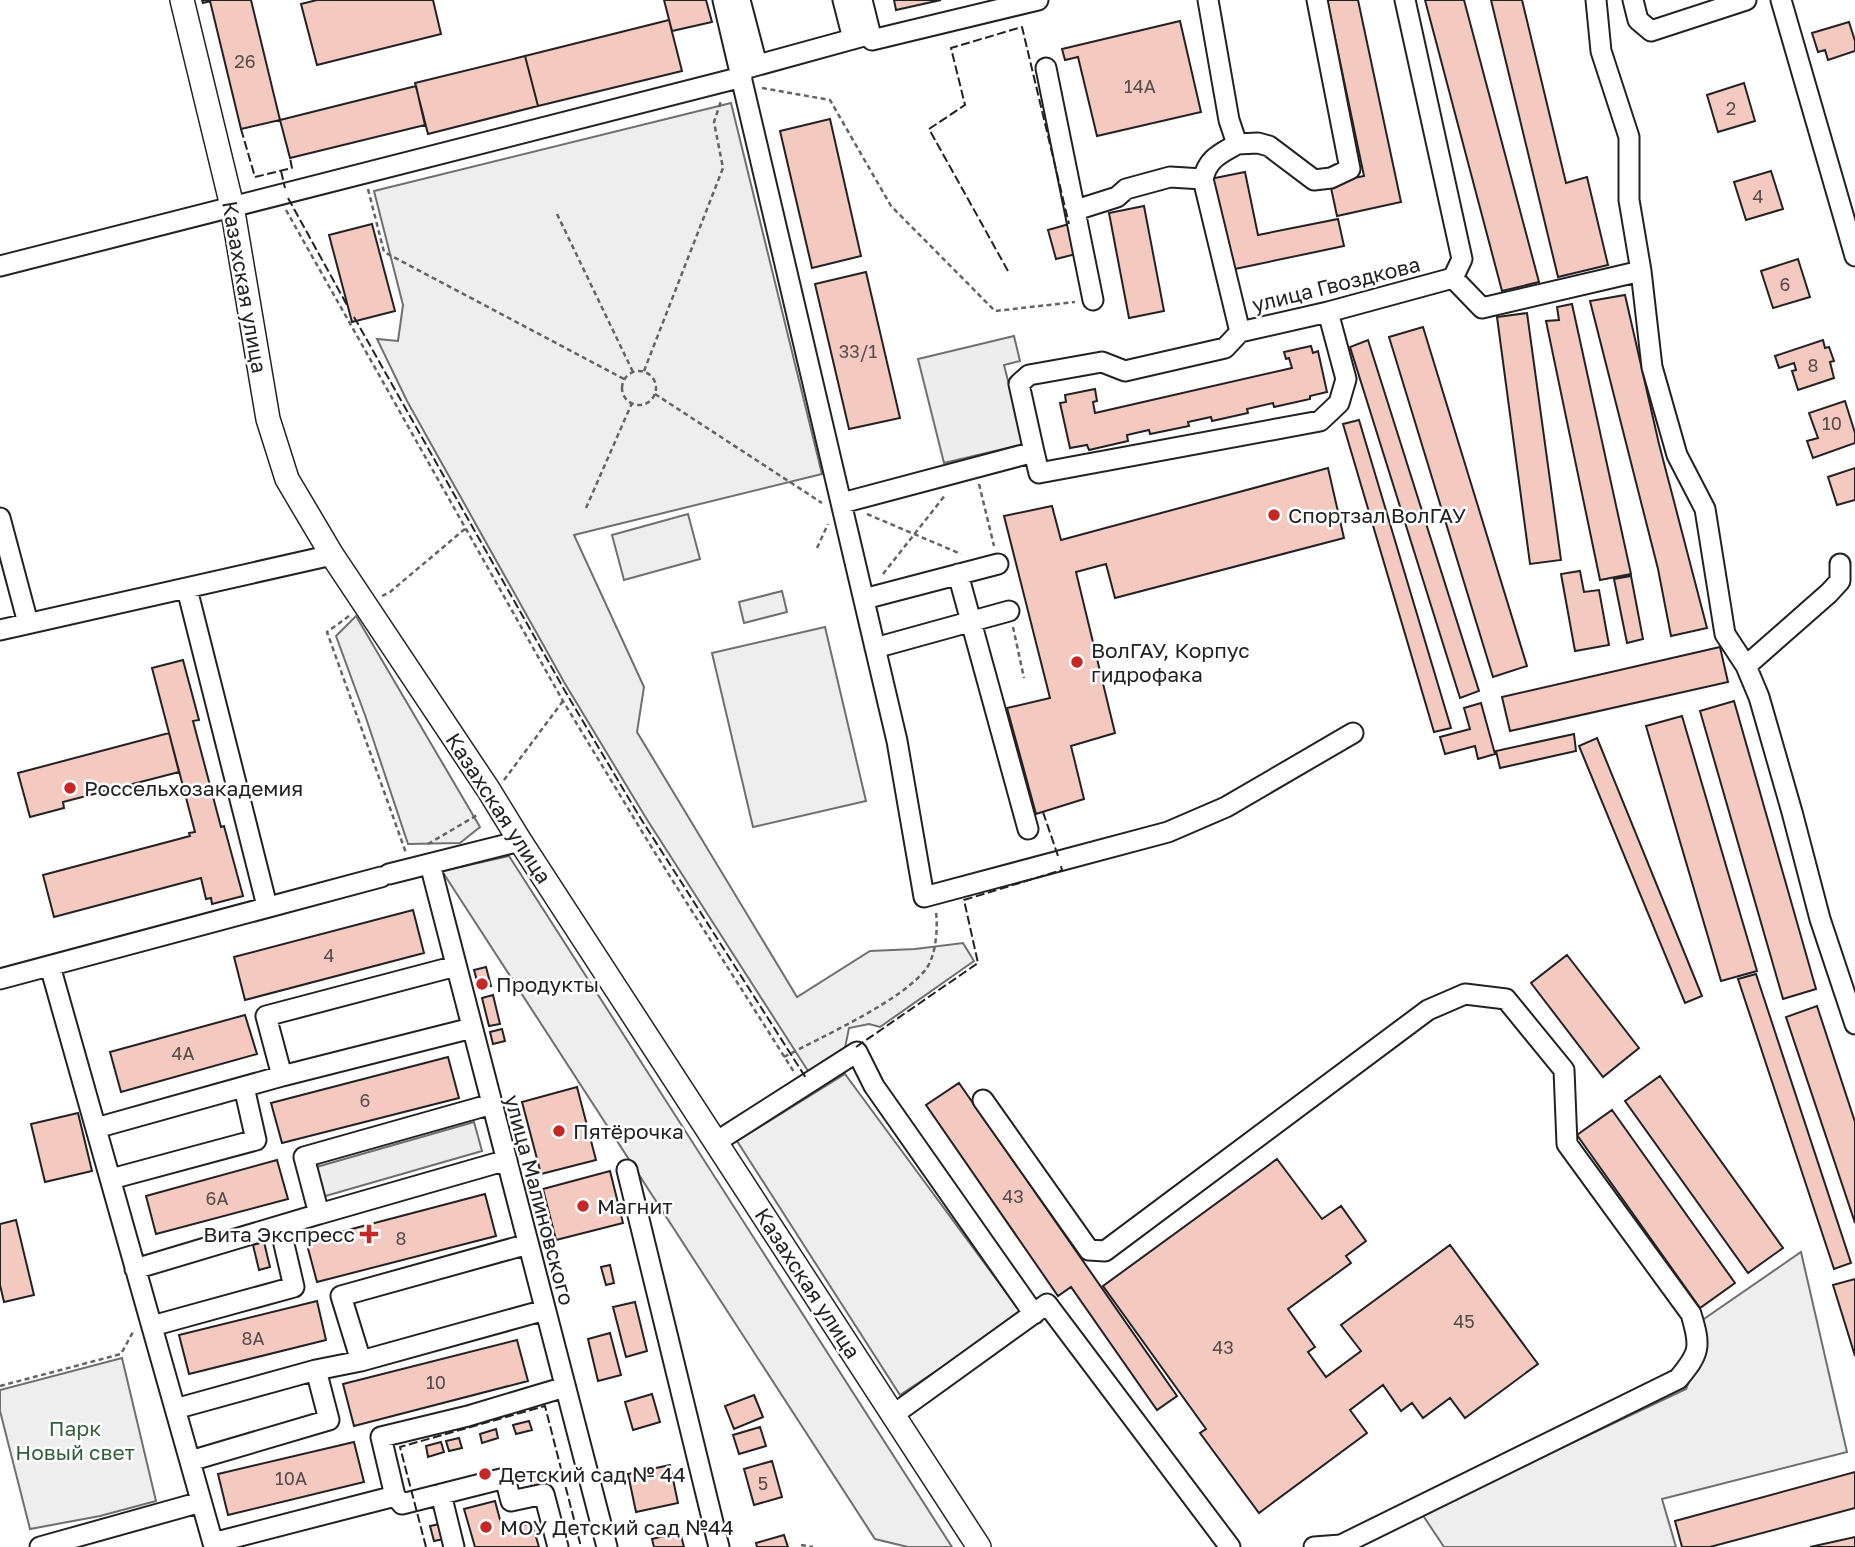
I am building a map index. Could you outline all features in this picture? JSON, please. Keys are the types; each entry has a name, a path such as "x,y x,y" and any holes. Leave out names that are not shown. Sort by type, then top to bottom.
{"main road":[{"name":"Казахская улица","path":"182,0 232,206 268,419 287,479 332,555 488,789 979,1547"}],"street":[{"path":"723,0 837,507 864,599 897,741 929,896 1168,832 1226,807 1353,733"},
{"path":"740,0 742,76"},
{"path":"843,0 862,37"},
{"path":"862,0 862,37"},
{"path":"0,266 742,76 862,37 872,40 1038,0"},
{"path":"1208,0 1230,120 1237,144"},
{"path":"1240,332 1203,179 1212,158 1237,144 1258,143 1269,146 1314,180 1331,178 1350,169 1317,0"},
{"name":"улица Гвоздкова","path":"1034,452 1020,384 1029,375 1101,362 1125,371 1225,348 1240,332 1328,312 1453,278 1462,259 1405,0"},
{"path":"1596,0 1601,51 1629,137 1629,200 1641,271 1652,367 1677,454 1705,509 1726,634 1746,666 1759,697 1820,919 1855,1024"},
{"path":"1633,0 1638,20 1651,30 1746,0"},
{"path":"1781,0 1855,256"},
{"path":"1046,68 1093,300"},
{"path":"1076,210 1117,197 1126,189 1170,177 1203,179"},
{"path":"1453,278 1482,308 1641,271"},
{"path":"837,507 1034,452 1039,473 1320,421 1339,403 1346,379 1328,312"},
{"path":"0,518 28,623"},
{"path":"0,630 332,555"},
{"path":"1746,666 1829,593 1840,581 1840,564"},
{"path":"864,599 993,565"},
{"path":"958,574 1028,829"},
{"path":"187,589 267,906"},
{"path":"875,648 1009,611"},
{"path":"0,979 410,868 520,841"},
{"name":"улица Малиновского","path":"430,863 607,1547"},
{"path":"50,966 213,1543 395,1496"},
{"path":"282,1076 266,1016 456,966"},
{"path":"984,1100 1090,1250 1105,1251 1428,1010 1465,994 1506,999 1564,1070 1567,1144 1690,1314 1699,1342 1692,1363 1678,1379 1341,1545 1314,1547"},
{"path":"96,1128 282,1076 472,1028"},
{"path":"716,1142 858,1052 874,1086 1034,1314"},
{"path":"111,1180 256,1140 244,1087"},
{"path":"319,1214 304,1157 492,1104"},
{"path":"135,1269 507,1160"},
{"path":"627,1170 719,1547"},
{"path":"151,1324 294,1287 280,1227"},
{"path":"361,1361 341,1296 528,1244"},
{"path":"893,1415 1047,1304 1230,1547"},
{"path":"175,1409 545,1310"},
{"path":"190,1461 329,1420 316,1370"},
{"path":"558,1547 544,1494 511,1501 505,1478 402,1504 395,1496 381,1437 468,1416 565,1387"},
{"path":"441,1494 454,1547"},
{"path":"40,1547 201,1502"}],"path":[{"path":"644,371 723,168 714,122 742,76 830,100 891,206 995,311 1093,300"},
{"path":"364,173 384,252 624,379"},
{"path":"278,194 564,701 652,848 804,1086"},
{"path":"557,214 633,372"},
{"path":"644,371 653,377 657,388 652,399 643,405 627,400 622,390 624,379 633,372 644,371"},
{"path":"655,394 837,507 993,565"},
{"path":"586,508 632,403"},
{"path":"864,599 966,470"},
{"path":"410,868 327,632 365,605 390,592 466,528"},
{"path":"784,1057 900,993 928,968 938,932 929,896"},
{"path":"0,1386 121,1354 131,1334 151,1324"},
{"path":"801,1545 813,1547"}],"green space":[{"path":"731,103 822,474 574,535 644,687 637,732 797,997 870,951 963,943 974,961 880,1027 869,1024 849,1028 845,1048 808,1071 646,818 564,682 407,401 377,339 398,341 403,305 374,191"},
{"path":"688,514 700,559 624,580 612,535"},
{"path":"782,591 787,612 744,623 739,602"},
{"path":"356,616 480,827 460,843 408,844 336,636"},
{"path":"825,627 866,801 753,827 712,653"},
{"path":"509,856 952,1547 908,1547 875,1539 442,871"},
{"path":"845,1074 1022,1314 900,1395 737,1141"},
{"path":"1801,1252 1847,1452 1662,1499 1676,1547 1444,1547 1422,1514 1686,1389 1702,1351 1701,1321"},
{"name":"Парк Новый свет","path":"122,1358 156,1501 100,1516 30,1529 0,1411 0,1390"}],"shaded area":[{"path":"1014,336 1020,361 1004,365 1024,444 944,463 918,359"},
{"path":"474,1122 482,1151 322,1197 313,1168"}],"building":[{"path":"202,0 251,0 280,120 241,129 210,1 203,3"},
{"path":"317,0 433,0 441,34 317,65 301,4"},
{"path":"664,0 706,0 712,22 672,31"},
{"path":"894,0 941,0 896,10"},
{"path":"1327,0 1358,0 1401,202 1337,216 1330,183 1364,176"},
{"path":"1425,0 1464,0 1539,282 1502,291"},
{"path":"1491,0 1522,0 1566,183 1587,177 1608,265 1558,277"},
{"path":"669,20 682,71 538,106 525,56"},
{"path":"1180,21 1201,112 1097,136 1078,57 1065,60 1062,49"},
{"path":"1849,22 1855,51 1828,60 1825,50 1818,52 1812,33"},
{"path":"525,56 538,106 428,134 415,83"},
{"path":"1744,83 1755,121 1718,132 1707,95"},
{"path":"416,86 425,125 290,158 280,120"},
{"path":"830,119 861,256 812,268 780,131"},
{"path":"1771,171 1783,209 1746,220 1734,182"},
{"path":"1245,172 1258,235 1338,219 1344,246 1230,270 1210,179"},
{"path":"1144,206 1164,311 1129,318 1109,213"},
{"path":"372,224 395,311 352,322 329,235"},
{"path":"1069,224 1076,254 1056,259 1048,230"},
{"path":"1798,259 1810,297 1773,308 1761,271"},
{"path":"866,272 900,418 849,429 815,284"},
{"path":"1625,295 1659,444 1707,628 1671,636 1658,569 1590,301"},
{"path":"1572,304 1631,574 1600,580 1546,321 1559,320 1557,307"},
{"path":"1527,313 1561,560 1530,564 1497,317"},
{"path":"1423,327 1527,666 1493,677 1389,337"},
{"path":"1368,340 1479,691 1460,698 1350,347"},
{"path":"1823,340 1834,361 1830,362 1834,378 1798,390 1792,371 1796,370 1794,363 1779,368 1775,356"},
{"path":"1311,346 1313,353 1318,351 1327,392 1310,396 1310,399 1274,407 1273,403 1247,409 1248,413 1212,421 1211,417 1188,422 1189,426 1150,434 1149,430 1127,435 1128,441 1089,450 1087,445 1070,448 1060,403 1066,402 1065,395 1095,389 1095,413 1292,368 1284,352"},
{"path":"1845,401 1855,433 1855,443 1813,458 1807,441 1818,438 1809,413"},
{"path":"1359,420 1451,728 1434,732 1343,424"},
{"path":"1328,468 1344,538 1115,598 1106,564 1076,572 1115,733 1071,746 1084,799 1036,814 1007,708 1050,698 1004,516 1052,506 1061,540"},
{"path":"1855,468 1855,500 1837,505 1828,477"},
{"path":"1580,571 1584,592 1599,590 1609,645 1575,651 1561,574"},
{"path":"1631,576 1643,639 1627,643 1614,579"},
{"path":"1720,647 1728,682 1510,731 1502,697"},
{"path":"183,660 199,720 193,721 221,827 224,826 243,896 212,904 211,898 206,899 201,878 54,917 43,875 190,836 189,833 195,832 152,668"},
{"path":"1734,701 1816,989 1783,999 1700,711"},
{"path":"1481,703 1495,754 1478,759 1475,746 1445,754 1440,737 1470,729 1464,708"},
{"path":"1682,716 1757,971 1721,981 1646,726"},
{"name":"Россельхозакадемия","path":"169,733 179,772 63,802 64,808 30,817 18,773"},
{"path":"1574,734 1576,751 1500,768 1496,751"},
{"path":"1597,738 1702,996 1685,1003 1579,746"},
{"path":"413,910 424,953 245,1000 234,957"},
{"path":"1567,955 1639,1048 1603,1077 1531,983"},
{"path":"486,967 491,986 479,988 474,970"},
{"path":"1756,974 1851,1263 1834,1269 1738,979"},
{"path":"493,995 500,1024 489,1026 482,998"},
{"path":"1817,1006 1855,1122 1855,1223 1786,1017"},
{"path":"245,1015 257,1054 121,1092 110,1052"},
{"path":"502,1029 505,1041 493,1044 490,1032"},
{"path":"448,1057 459,1098 282,1143 271,1103"},
{"path":"1660,1076 1783,1248 1748,1273 1625,1101"},
{"path":"959,1083 1177,1396 1157,1410 1071,1287 1058,1296 926,1105"},
{"name":"Пятёрочка","path":"577,1087 596,1160 541,1174 522,1102"},
{"path":"1612,1110 1735,1283 1700,1308 1577,1135"},
{"path":"78,1113 92,1171 45,1182 31,1124"},
{"path":"1277,1159 1322,1219 1341,1206 1366,1241 1346,1256 1351,1263 1288,1309 1315,1347 1308,1352 1326,1377 1361,1351 1341,1325 1450,1245 1538,1364 1465,1418 1450,1398 1423,1418 1412,1403 1401,1411 1383,1385 1350,1410 1367,1433 1259,1513 1200,1433 1206,1429 1103,1286"},
{"path":"277,1160 288,1199 156,1234 146,1196"},
{"name":"Магнит","path":"610,1171 623,1223 556,1240 543,1189"},
{"path":"485,1194 496,1236 317,1282 306,1241"},
{"path":"16,1220 34,1295 4,1302 0,1285 0,1224"},
{"path":"264,1242 270,1267 259,1270 253,1245"},
{"path":"610,1265 614,1283 606,1285 601,1267"},
{"path":"1855,1279 1855,1356 1833,1285"},
{"path":"317,1301 326,1340 189,1374 179,1335"},
{"path":"635,1302 647,1351 626,1357 613,1307"},
{"path":"610,1333 621,1375 598,1381 588,1339"},
{"path":"517,1340 528,1381 354,1426 343,1384"},
{"path":"652,1394 660,1422 633,1430 625,1402"},
{"path":"754,1395 763,1417 734,1429 725,1406"},
{"path":"529,1421 532,1430 516,1434 513,1425"},
{"path":"760,1427 766,1446 739,1454 733,1435"},
{"path":"496,1429 498,1438 482,1443 480,1434"},
{"path":"459,1438 462,1448 449,1451 446,1441"},
{"path":"354,1442 364,1482 228,1515 218,1474"},
{"path":"441,1442 444,1452 428,1457 426,1446"},
{"path":"772,1461 782,1497 754,1505 744,1469"},
{"path":"670,1465 678,1503 636,1512 628,1474"},
{"path":"1855,1472 1855,1508 1710,1547 1682,1547 1675,1521"},
{"path":"546,1474 549,1484 533,1489 530,1479"},
{"name":"МОУ Детский сад №44","path":"495,1501 503,1531 532,1523 539,1547 475,1547 464,1509"},
{"path":"440,1524 444,1539 434,1541 430,1526"},
{"path":"680,1532 684,1547 654,1547 652,1539"},
{"path":"784,1535 788,1547 757,1547 756,1543"},
{"path":"1855,1537 1855,1547 1810,1547"}],"fence":[{"path":"1008,271 929,129 965,105 951,48 1022,27 1069,224"},
{"path":"241,129 255,177"},
{"path":"255,177 292,168 290,158"},
{"path":"281,171 285,188"},
{"path":"288,198 347,305"},
{"path":"354,317 565,691 641,819 806,1078"},
{"path":"1043,812 1058,856"},
{"path":"856,1047 978,963 964,900 1062,870 1061,866"},
{"path":"426,1547 400,1447 545,1406 581,1547"}],"place":[{"name":"Спортзал ВолГАУ","path":"1274,515"},
{"name":"ВолГАУ, Корпус гидрофака","path":"1077,662"},
{"name":"Россельхозакадемия","path":"70,788"},
{"name":"Продукты","path":"482,984"},
{"name":"Пятёрочка","path":"559,1131"},
{"name":"Магнит","path":"583,1206"},
{"name":"Вита Экспресс","path":"369,1234"},
{"name":"Детский сад № 44","path":"485,1474"},
{"name":"МОУ Детский сад №44","path":"486,1527"}]}
